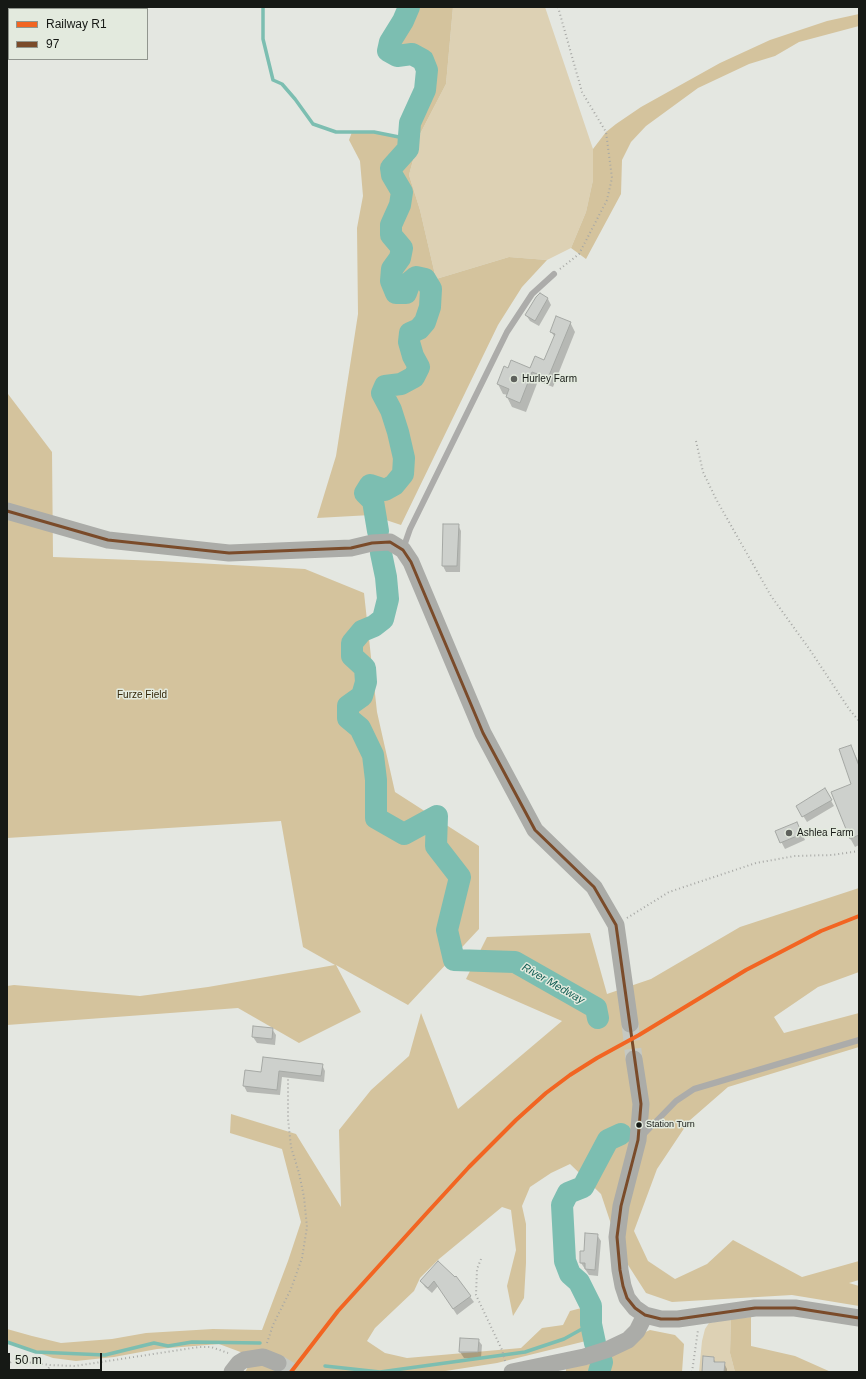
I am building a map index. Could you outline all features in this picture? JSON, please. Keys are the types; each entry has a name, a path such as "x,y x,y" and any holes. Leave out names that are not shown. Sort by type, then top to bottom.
{"main road":[{"path":"7,511 108,540 229,553 351,548 372,543 390,542 403,550 411,562 483,733 535,830 594,887 616,925 630,1024"},
{"path":"634,1059 641,1104 638,1140 621,1206 617,1237 620,1270 625,1292 627,1298 635,1308 645,1315 661,1319 678,1319 756,1308 795,1308 859,1318"},
{"path":"508,1365 584,1357 609,1349 628,1340 637,1331 645,1315"},
{"path":"236,1368 244,1360 270,1360"}],"lane":[{"path":"403,550 410,529 507,332 532,294 554,274"},
{"path":"638,1140 676,1101 694,1089 859,1040"}],"path":[{"path":"554,274 579,254 607,200 612,178 606,132 582,92 558,7"},
{"path":"696,441 703,472 716,499 771,596 810,650 849,709 859,721"},
{"path":"616,925 669,892 756,863 795,856 832,855 859,851"},
{"path":"270,1360 273,1324 292,1289 302,1258 307,1227 304,1197 290,1140 288,1119 288,1079"},
{"path":"481,1259 477,1269 476,1295 508,1365"},
{"path":"692,1372 700,1315"},
{"path":"7,1365 11,1362 17,1361 75,1366 199,1347 211,1347 226,1352 236,1368"},
{"path":"47,1372 50,1365"}],"shaded area":[{"path":"453,7 545,7 593,149 593,180 586,212 571,248 547,260 509,257 436,279 420,210 409,175 420,134 446,84"},
{"path":"731,1319 730,1353 735,1372 699,1372 702,1341 705,1329 709,1323"}],"green space":[{"path":"409,7 453,7 446,84 420,134 409,175 420,210 436,279 509,257 547,260 522,287 498,325 401,525 371,515 317,518 336,456 358,314 357,228 363,196 360,161 349,140 352,132 374,132 409,139 410,123 425,90 427,70 423,60 412,54 397,56 388,51 390,42 403,21"},
{"path":"859,14 859,26 799,42 775,56 749,64 698,88 646,126 631,142 622,160 621,194 586,259 571,248 586,212 593,180 593,149 606,132 641,107 720,63 770,40 827,21"},
{"name":"Furze Field","path":"7,385 8,394 52,452 53,557 305,569 364,593 377,712 395,792 479,846 479,929 408,1005 336,965 361,1012 299,1043 238,1008 7,1025 7,986 14,985 140,996 208,987 335,965 303,947 281,821 7,838"},
{"path":"859,888 859,972 818,987 774,1017 784,1033 859,1013 859,1047 728,1087 689,1121 657,1169 634,1231 648,1261 675,1279 707,1264 733,1240 802,1277 859,1261 859,1280 849,1283 859,1286 859,1306 792,1295 672,1302 646,1293 621,1254 601,1194 570,1164 551,1173 530,1187 522,1206 526,1224 524,1298 513,1316 507,1286 516,1250 511,1210 502,1207 439,1259 420,1278 414,1291 375,1328 367,1341 385,1353 407,1358 521,1348 542,1328 563,1325 570,1311 589,1306 592,1336 590,1340 497,1363 439,1372 245,1372 254,1357 219,1344 157,1349 114,1357 76,1361 53,1358 7,1342 7,1329 61,1343 112,1339 146,1333 213,1329 262,1330 301,1222 282,1149 230,1133 231,1114 296,1134 341,1207 339,1130 371,1090 409,1056 421,1013 458,1109 562,1021 466,979 487,937 590,933 607,994 651,979 740,927"},
{"path":"751,1317 751,1346 795,1356 831,1372 735,1372 730,1353 731,1319"},
{"path":"650,1330 675,1335 684,1344 682,1372 566,1372 566,1368"}],"building":[{"path":"540,293 548,298 535,321 525,315"},
{"path":"556,316 571,322 548,378 532,372 520,403 506,397 509,389 497,384 504,366 508,368 511,360 530,368 535,356 544,360 555,334 550,332"},
{"path":"443,524 459,524 457,566 442,566"},
{"path":"851,745 859,766 859,835 850,839 831,792 851,784 839,749"},
{"path":"825,788 832,800 802,817 796,806"},
{"name":"Ashlea Farm","path":"797,822 802,834 780,843 775,831"},
{"path":"253,1026 273,1028 272,1039 252,1037"},
{"path":"263,1057 323,1064 321,1076 279,1071 277,1090 243,1086 245,1070 261,1072"},
{"path":"585,1233 598,1234 595,1270 585,1269 585,1263 580,1263 580,1251 584,1251"},
{"path":"438,1261 455,1277 456,1276 471,1296 453,1309 434,1281 428,1288 420,1281"},
{"path":"460,1338 479,1339 478,1352 459,1352"},
{"path":"703,1356 714,1357 714,1362 725,1362 724,1372 702,1372"}],"waterway":[{"path":"263,7 263,39 273,80 282,84 313,124 336,132 374,132 409,139"},
{"name":"River Medway","path":"378,531 373,501 365,493 370,485 385,490 394,485 403,474 404,458 391,410 382,393 385,386 401,384 414,377 419,367 413,356 409,342 410,333 419,329 425,322 430,307 431,289 425,279 416,277 410,282 406,293 396,293 391,281 392,269 400,258 402,248 391,235 391,225 400,205 402,192 392,175 391,168 408,149 410,123 425,90 427,70 423,60 412,54 397,56 388,51 390,42 403,21 409,7"},
{"name":"River Medway","path":"381,553 386,577 388,599 383,619 374,626 362,631 352,643 352,656 365,668 366,682 362,696 348,706 348,718 360,728 373,755 376,780 376,818 404,834 437,816 436,846 460,877 447,930 454,960 515,962 596,1008 598,1018"},
{"name":"River Medway","path":"595,1343 591,1324 591,1306 579,1282 570,1274 565,1261 562,1205 568,1193 583,1187 608,1140 621,1134"},
{"path":"325,1366 380,1372 525,1352 564,1339 591,1324"},
{"path":"7,1342 36,1352 105,1355 154,1343 168,1346 192,1342 260,1343"},
{"name":"River Medway","path":"599,1372 602,1362"}],"tunnel":[{"path":"630,1024 634,1059"},
{"path":"278,1363 293,1372"}],"rail line":[{"name":"R1","path":"291,1372 338,1311 425,1215 469,1167 516,1120 546,1093 570,1075 597,1058 639,1035 746,970 821,931 859,916"}],"transit line":[{"name":"97","path":"7,511 108,540 229,553 351,548 372,543 390,542 403,550 411,562 483,733 535,830 594,887 616,925 641,1104 638,1140 621,1206 617,1237 620,1270 627,1298 635,1308 645,1315 661,1319 678,1319 755,1308 795,1308 859,1318"}],"place":[{"name":"Hurley Farm","path":"514,379"},
{"name":"Ashlea Farm","path":"789,833"},
{"name":"Station Turn","path":"639,1125"}]}
